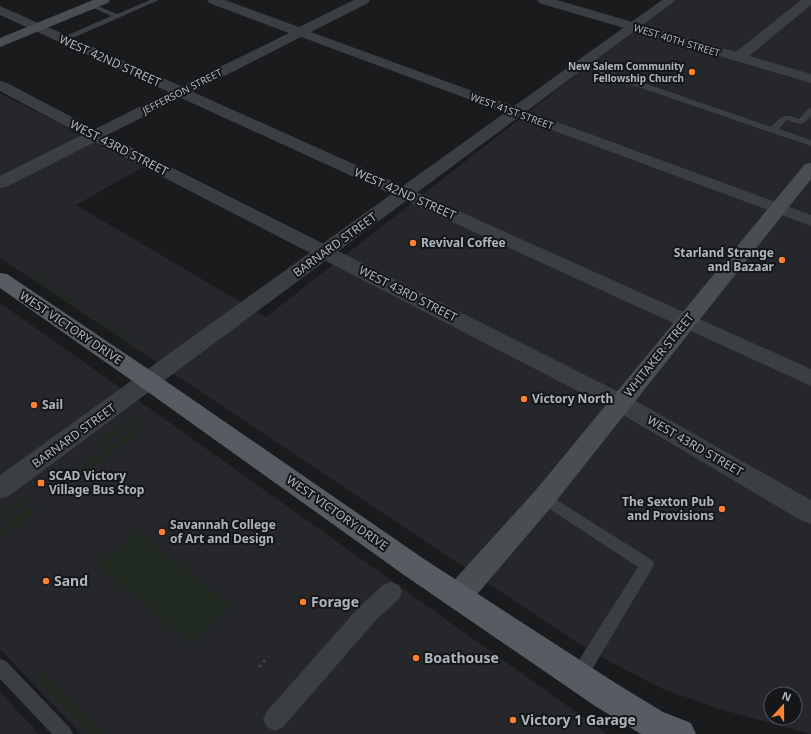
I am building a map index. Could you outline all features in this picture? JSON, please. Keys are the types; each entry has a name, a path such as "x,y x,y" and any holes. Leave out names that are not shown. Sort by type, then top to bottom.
{"main road":[{"path":"0,43 104,0"},
{"name":"WHITAKER STREET","path":"458,596 544,498 811,168"},
{"name":"WEST VICTORY DRIVE","path":"0,280 149,381 414,567 578,677 655,725 680,734"}],"street":[{"name":"WEST 41ST STREET","path":"213,0 811,221"},
{"name":"JEFFERSON STREET","path":"0,183 364,0"},
{"name":"WEST 40TH STREET","path":"543,0 811,79"},
{"name":"BARNARD STREET","path":"0,489 583,65 670,0"},
{"path":"738,58 809,0"},
{"name":"WEST 42ND STREET","path":"0,10 811,378"},
{"name":"WEST 43RD STREET","path":"0,85 94,135 621,403 811,513"},
{"path":"275,719 368,613 391,592"}],"lane":[{"path":"63,39 156,0"},
{"path":"91,6 117,16"},
{"path":"583,65 811,143"},
{"path":"773,130 786,117 800,122 811,110"},
{"path":"544,498 646,565 578,677"},
{"path":"0,667 64,734"}],"path":[{"path":"50,488 58,494"},
{"path":"259,667 268,658"}],"shaded area":[{"path":"672,0 811,0 811,734 782,726 803,726 803,686 763,686 763,721 723,710 663,689 593,653 0,258 0,93 143,167 76,205 266,317"},
{"name":"Savannah College of Art and Design","path":"0,303 607,734 81,734 0,649"},
{"path":"0,692 39,734 0,734"}],"green space":[{"path":"34,276 76,303 72,306 31,278"},
{"path":"93,315 140,347 140,349 91,317"},
{"path":"131,418 135,421 94,451 92,448 95,445"},
{"path":"142,422 147,426 78,479 73,474"},
{"path":"25,499 28,501 0,522 0,517"},
{"path":"30,506 36,511 0,539 0,529"},
{"path":"138,531 231,606 192,645 98,565"},
{"path":"43,672 105,734 93,734 36,677"}],"place":[{"name":"New Salem Community Fellowship Church","path":"692,72"},
{"name":"Revival Coffee","path":"413,243"},
{"name":"Starland Strange and Bazaar","path":"782,260"},
{"name":"Victory North","path":"524,399"},
{"name":"Sail","path":"34,405"},
{"name":"SCAD Victory Village Bus Stop","path":"41,483"},
{"name":"The Sexton Pub and Provisions","path":"722,509"},
{"name":"Savannah College of Art and Design","path":"162,532"},
{"name":"Sand","path":"46,581"},
{"name":"Forage","path":"303,602"},
{"name":"Boathouse","path":"416,658"},
{"name":"Victory 1 Garage","path":"513,720"}]}
